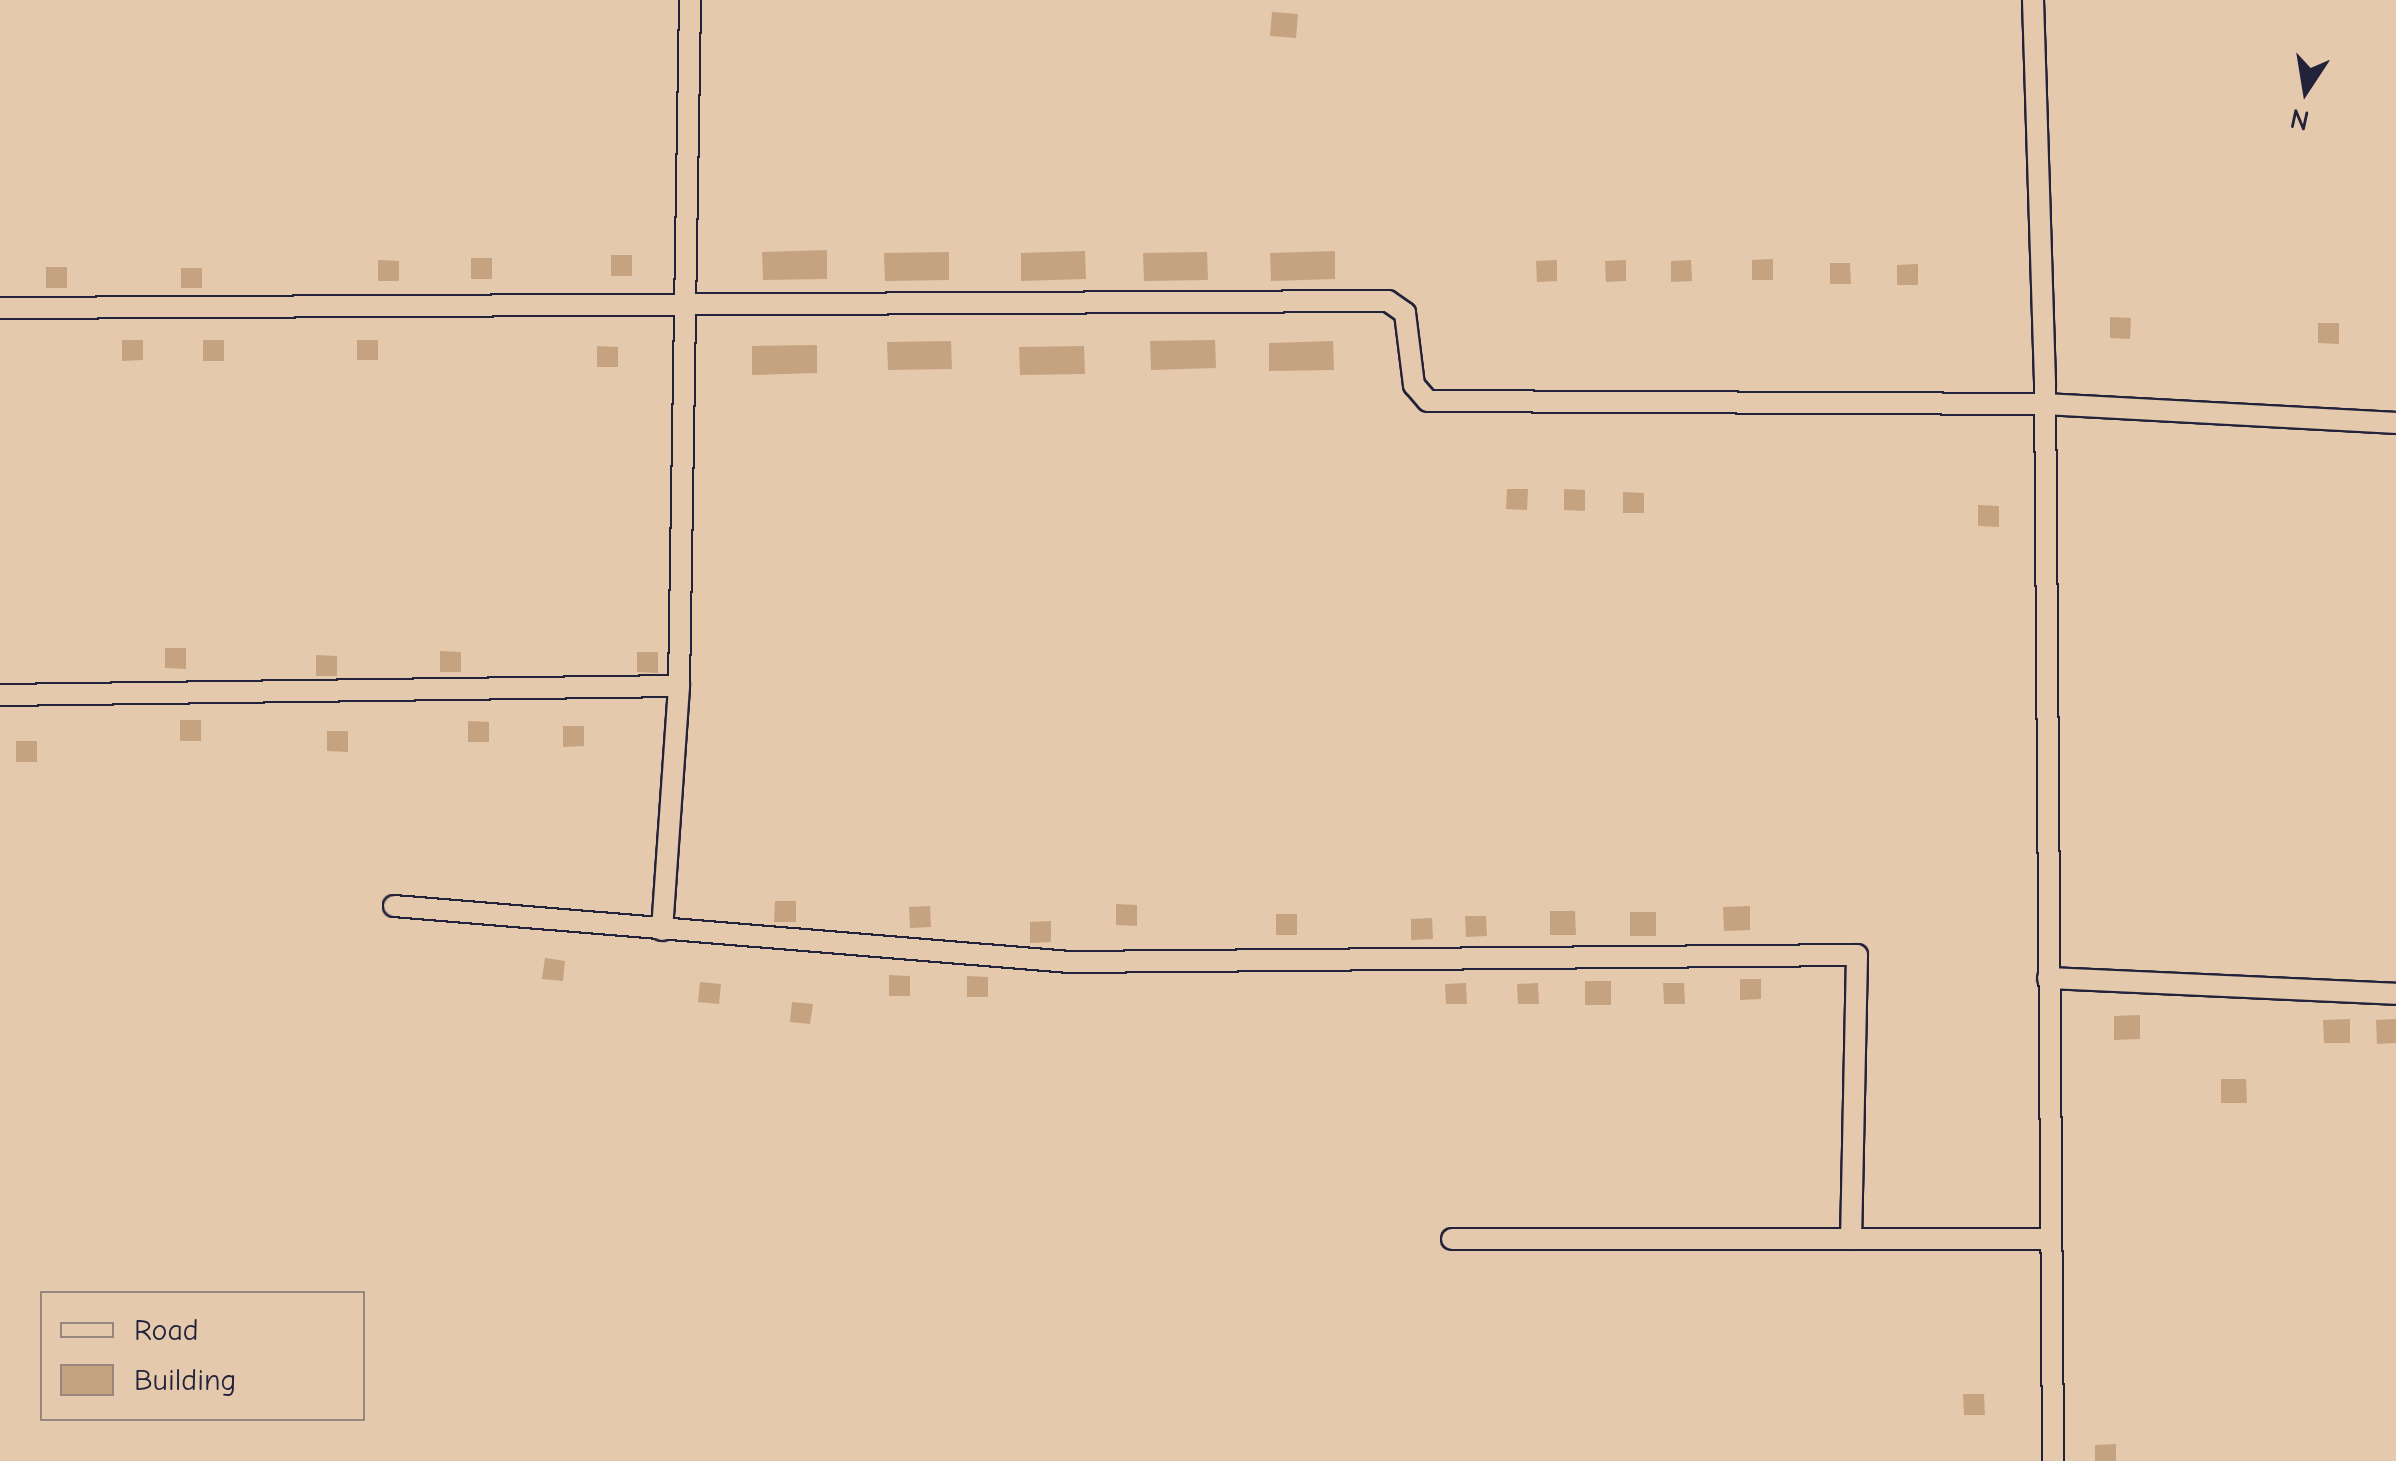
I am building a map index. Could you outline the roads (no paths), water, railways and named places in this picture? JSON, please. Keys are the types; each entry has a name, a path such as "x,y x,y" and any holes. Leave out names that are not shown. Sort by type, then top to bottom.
{"street":[{"path":"662,930 679,686 690,0"},
{"path":"2033,0 2046,404 2052,1461"},
{"path":"0,308 684,300 1388,301 1405,313 1414,386 1428,401 2046,404 2396,423"},
{"path":"0,694 679,686"},
{"path":"394,906 1070,962 1857,955 1851,1239"},
{"path":"2048,978 2396,994"},
{"path":"1452,1239 2051,1239"}]}
